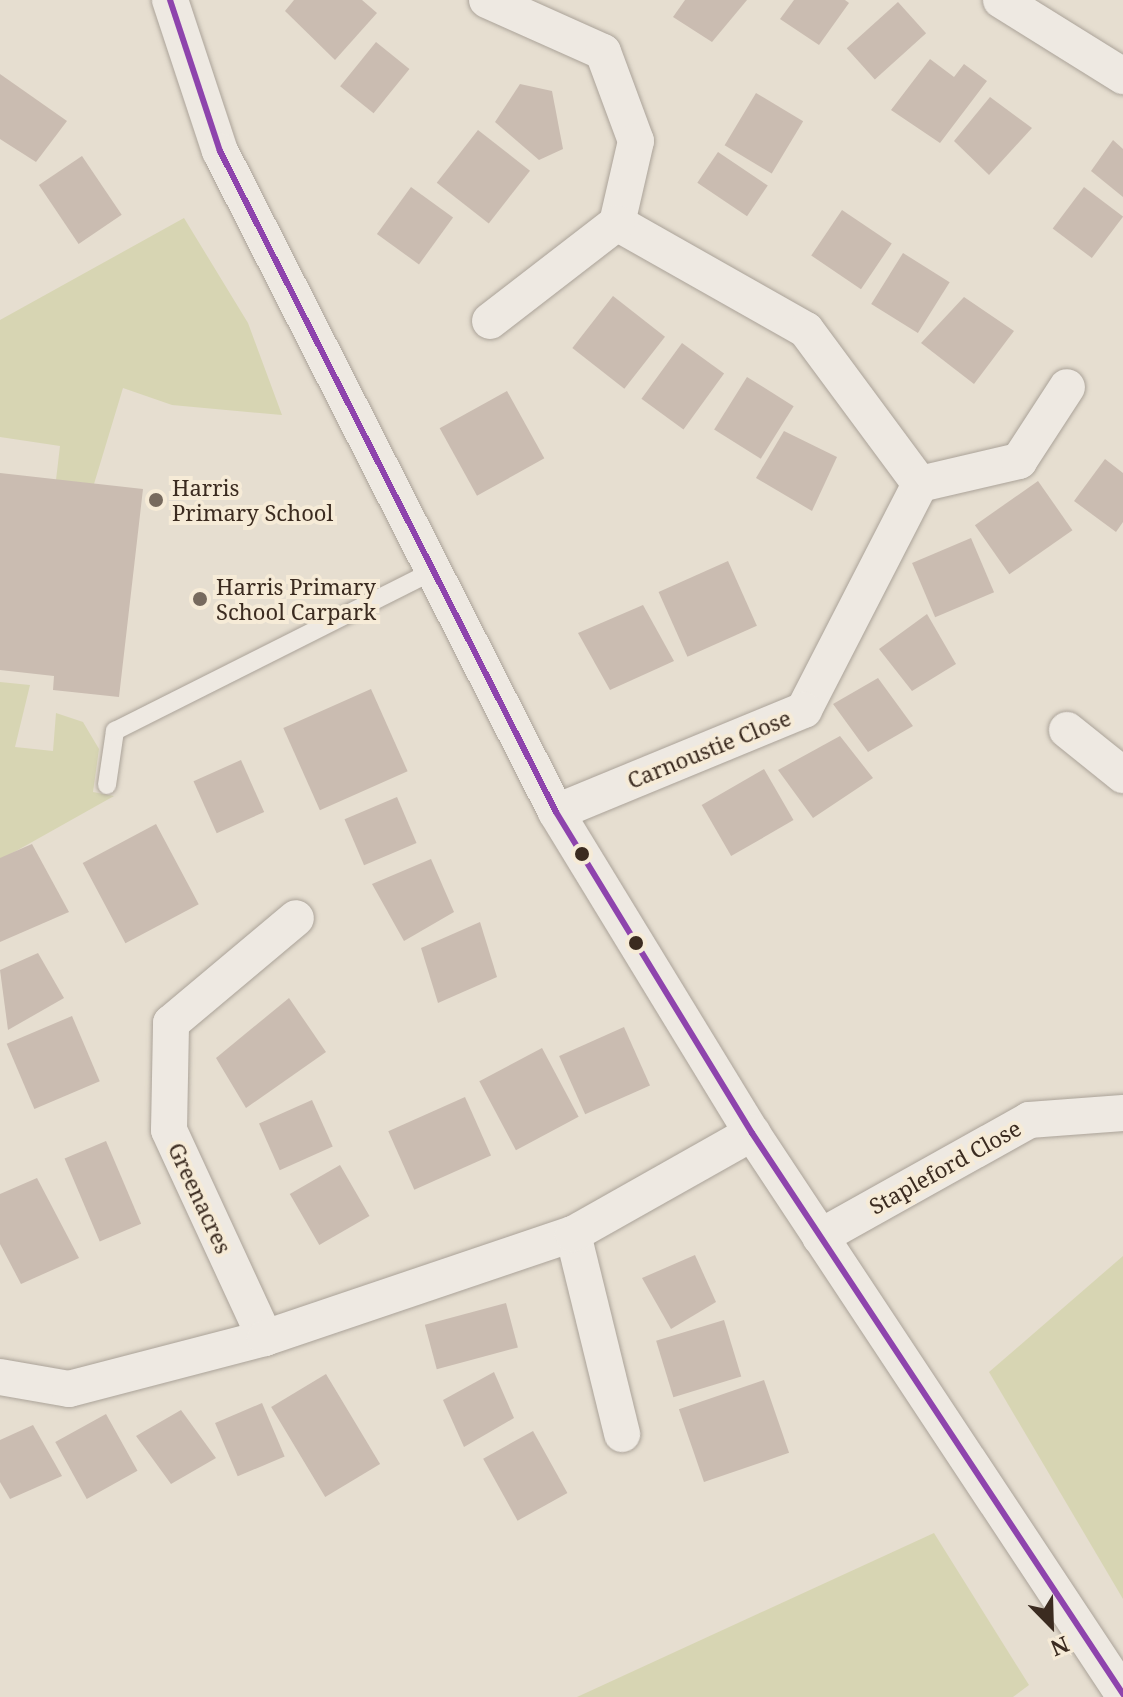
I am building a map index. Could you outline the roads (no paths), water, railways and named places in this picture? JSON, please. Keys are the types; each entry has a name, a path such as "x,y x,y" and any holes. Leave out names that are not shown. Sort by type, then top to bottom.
{"street":[{"path":"170,0 220,151 556,812 752,1133 1123,1694"},
{"path":"487,0 603,52 636,141 617,223 490,321"},
{"path":"1001,0 1123,76"},
{"path":"617,223 806,330 920,484 1019,461 1067,387"},
{"name":"Carnoustie Close","path":"556,812 804,710 920,484"},
{"path":"1067,730 1123,775"},
{"name":"Greenacres","path":"265,1338 169,1130 171,1023 296,918"},
{"name":"Stapleford Close","path":"820,1237 1029,1120 1123,1113"},
{"path":"0,1377 69,1389 265,1338 573,1234 752,1133"},
{"path":"573,1234 622,1434"}],"lane":[{"path":"107,785 115,731 433,571"}],"place":[{"name":"Harris Primary School","path":"156,500"},
{"name":"Harris Primary School Carpark","path":"200,599"}]}
